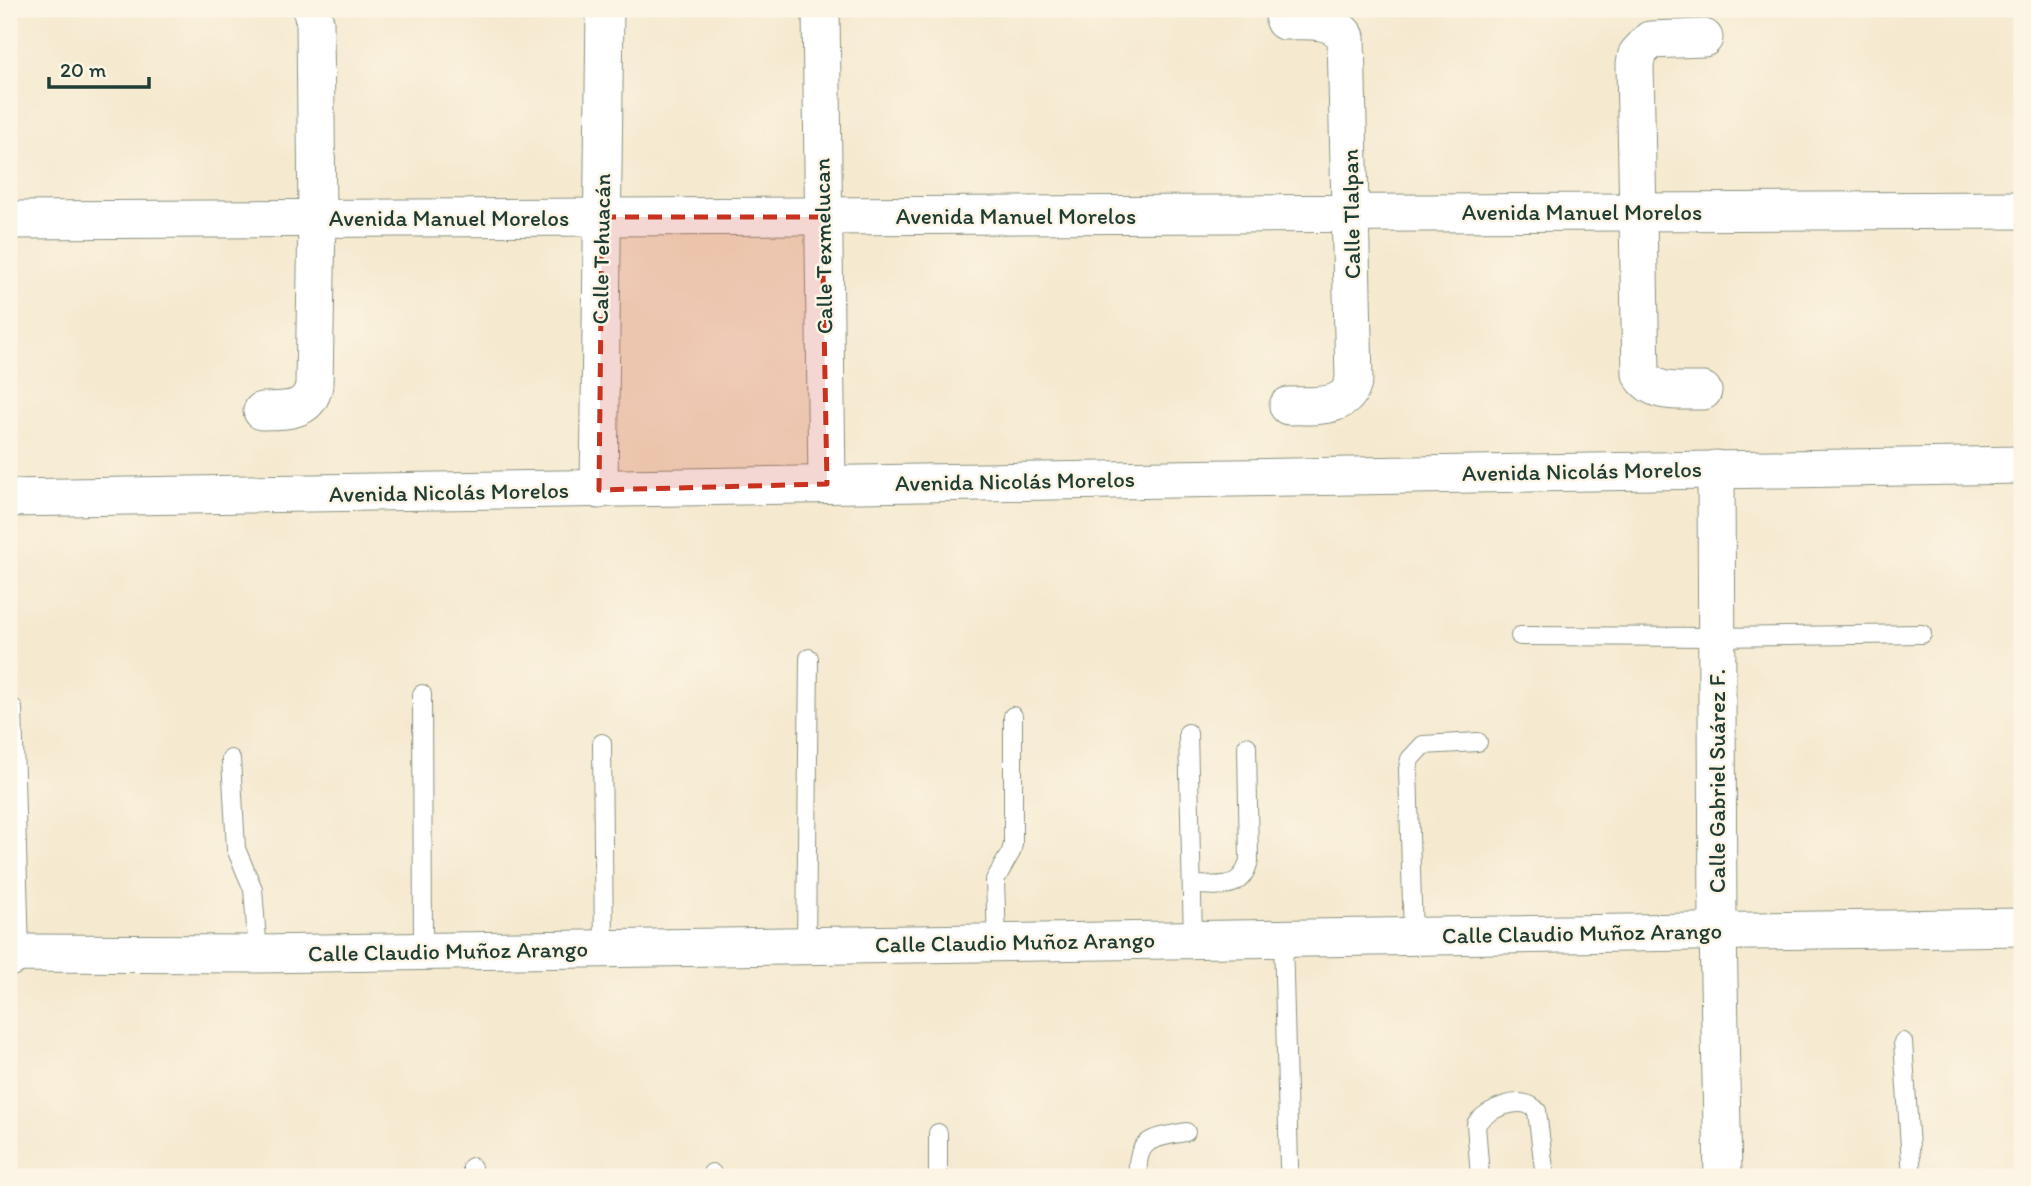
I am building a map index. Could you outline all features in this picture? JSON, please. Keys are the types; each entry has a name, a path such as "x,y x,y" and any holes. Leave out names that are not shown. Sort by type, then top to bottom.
{"street":[{"path":"262,411 299,408 312,394 317,218 315,22 311,9"},
{"name":"Calle Tehuacán","path":"599,489 605,9"},
{"name":"Calle Texmelucan","path":"821,9 827,484"},
{"name":"Calle Tlalpan","path":"1284,21 1333,24 1346,37 1354,379 1347,397 1340,402 1288,407"},
{"path":"1703,391 1654,388 1646,383 1639,365 1637,54 1650,40 1704,38"},
{"name":"Avenida Manuel Morelos","path":"9,220 2022,210"},
{"name":"Avenida Nicolás Morelos","path":"9,498 2022,465"},
{"name":"Calle Gabriel Suárez F.","path":"1716,469 1718,931 1723,1177"},
{"name":"Calle Claudio Muñoz Arango","path":"14,956 2022,927"}],"lane":[{"path":"1520,636 1922,634"},
{"path":"806,945 809,658"},
{"path":"422,694 423,951"},
{"path":"13,708 14,956"},
{"path":"997,943 995,880 1012,852 1013,844 1013,716"},
{"path":"1188,733 1193,939"},
{"path":"1413,936 1408,769 1410,759 1423,745 1478,742"},
{"path":"601,743 604,948"},
{"path":"1192,885 1233,884 1247,870 1247,746"},
{"path":"230,759 236,849 253,889 258,954"},
{"path":"1283,938 1289,1166"},
{"path":"1903,1042 1912,1177"},
{"path":"1480,1177 1476,1124 1479,1119 1499,1108 1526,1103 1531,1104 1537,1111 1545,1177"},
{"path":"1138,1177 1138,1155 1143,1146 1158,1137 1186,1132"},
{"path":"938,1133 938,1177"}],"highlighted area":[{"path":"602,217 822,217 827,484 599,490"}]}
